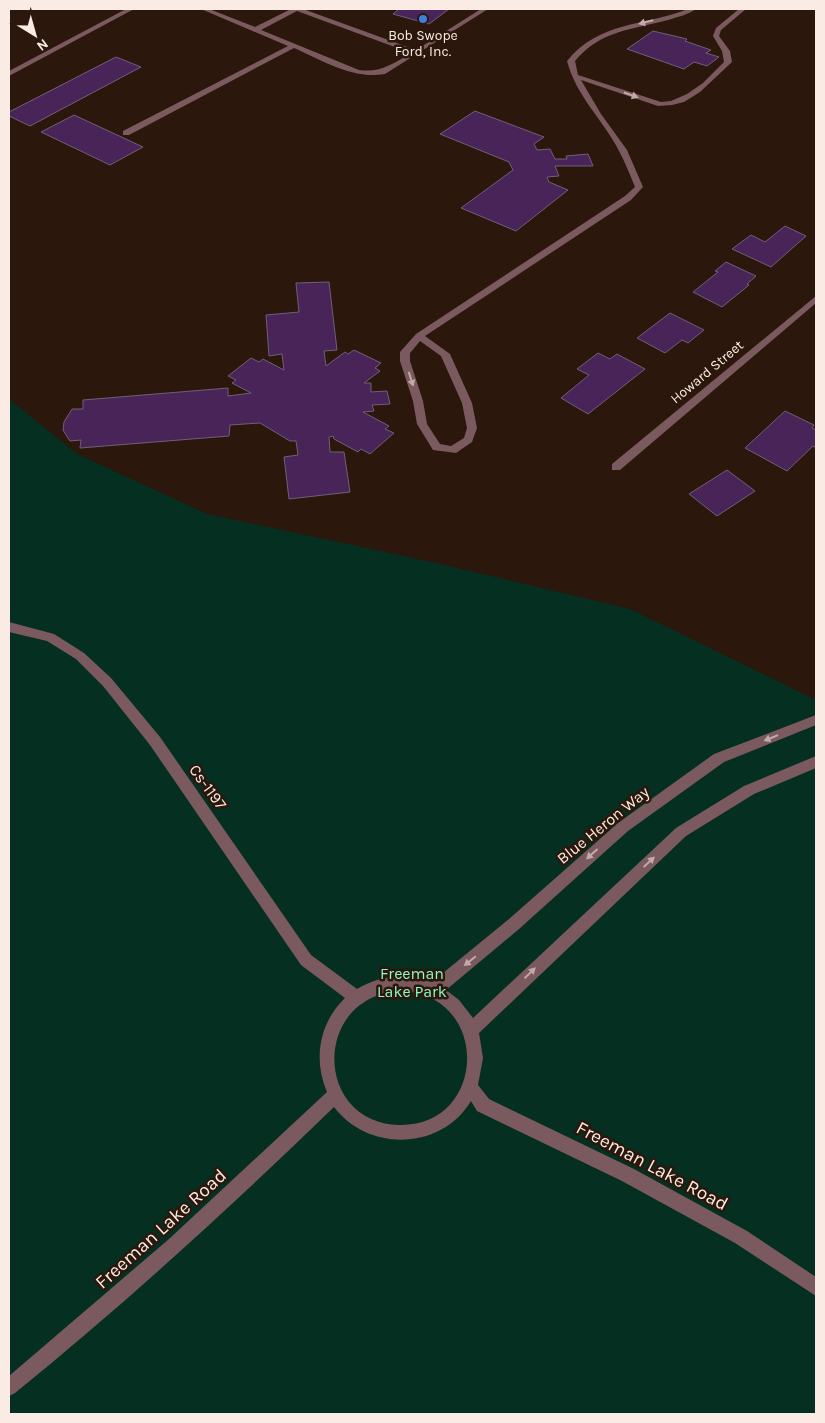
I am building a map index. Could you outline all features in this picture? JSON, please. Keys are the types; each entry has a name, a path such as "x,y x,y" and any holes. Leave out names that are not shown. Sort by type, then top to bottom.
{"street":[{"path":"9,74 131,9"},
{"path":"204,9 340,66 370,74 382,72 485,9"},
{"path":"255,30 297,9 416,52"},
{"path":"419,336 445,354 467,403 472,428 468,440 452,450 437,447 422,424 418,401 405,361 405,352 419,336 628,198 639,186 623,150 597,114 576,76 571,61 577,52 591,40 621,28 682,14 693,9"},
{"path":"576,76 661,104 675,103 691,97 728,62 726,51 716,36 718,29 742,9"},
{"path":"126,134 293,46"},
{"name":"Howard Street","path":"616,467 816,299"},
{"name":"Cs-1197","path":"9,627 50,637 80,656 106,682 155,741 306,960 356,997"},
{"name":"Blue Heron Way","path":"434,990 514,924 623,827 719,758 816,720"},
{"path":"470,1031 681,832 749,790 816,762"},
{"path":"409,982 434,990 458,1008 473,1039 474,1065 470,1086 463,1099 445,1119 413,1133 386,1134 356,1121 335,1095 327,1071 328,1044 339,1016 356,997 384,984 409,982"},
{"name":"Freeman Lake Road","path":"470,1086 483,1105 645,1184 741,1237 816,1287"},
{"name":"Freeman Lake Road","path":"9,1387 89,1323 168,1253 335,1095"}],"green space":[{"name":"Freeman Lake Park","path":"9,399 77,454 207,514 436,563 630,609 816,700 816,1414 9,1414"}],"building":[{"name":"Bob Swope Ford, Inc.","path":"399,9 449,9 429,24 393,14"},
{"path":"653,31 687,39 685,41 711,50 706,53 719,57 707,66 694,62 684,69 627,49"},
{"path":"116,57 141,67 30,126 9,116 9,112"},
{"path":"475,111 544,137 534,144 537,150 550,149 555,159 567,159 566,156 588,154 593,166 555,166 559,176 547,177 549,182 568,190 516,231 461,208 513,170 509,162 440,134"},
{"path":"74,115 143,147 110,165 41,132"},
{"path":"785,226 806,236 771,267 732,249 751,235 765,242"},
{"path":"726,262 756,276 747,284 749,285 722,307 693,292 718,272 715,271"},
{"path":"329,282 337,350 324,351 326,366 345,352 348,354 354,350 381,363 375,368 380,371 364,383 371,383 371,392 387,391 390,404 372,405 374,411 363,412 389,426 385,429 394,433 370,454 361,449 358,452 334,439 333,436 329,437 330,452 344,452 350,492 289,499 284,457 298,455 296,441 290,441 260,423 230,425 229,436 80,448 81,440 70,441 63,430 64,422 72,409 83,409 83,400 228,388 228,396 251,393 232,383 236,380 228,376 251,358 259,362 263,359 284,370 282,354 269,356 266,315 299,312 296,283"},
{"path":"670,313 704,330 688,343 682,340 665,353 637,338"},
{"path":"598,353 610,359 617,354 645,369 588,414 561,398 589,375 577,369"},
{"path":"785,411 814,425 812,428 816,430 816,448 813,446 787,471 745,448"},
{"path":"727,470 755,491 717,516 689,494"}],"place":[{"name":"Bob Swope Ford, Inc.","path":"423,19"}]}
